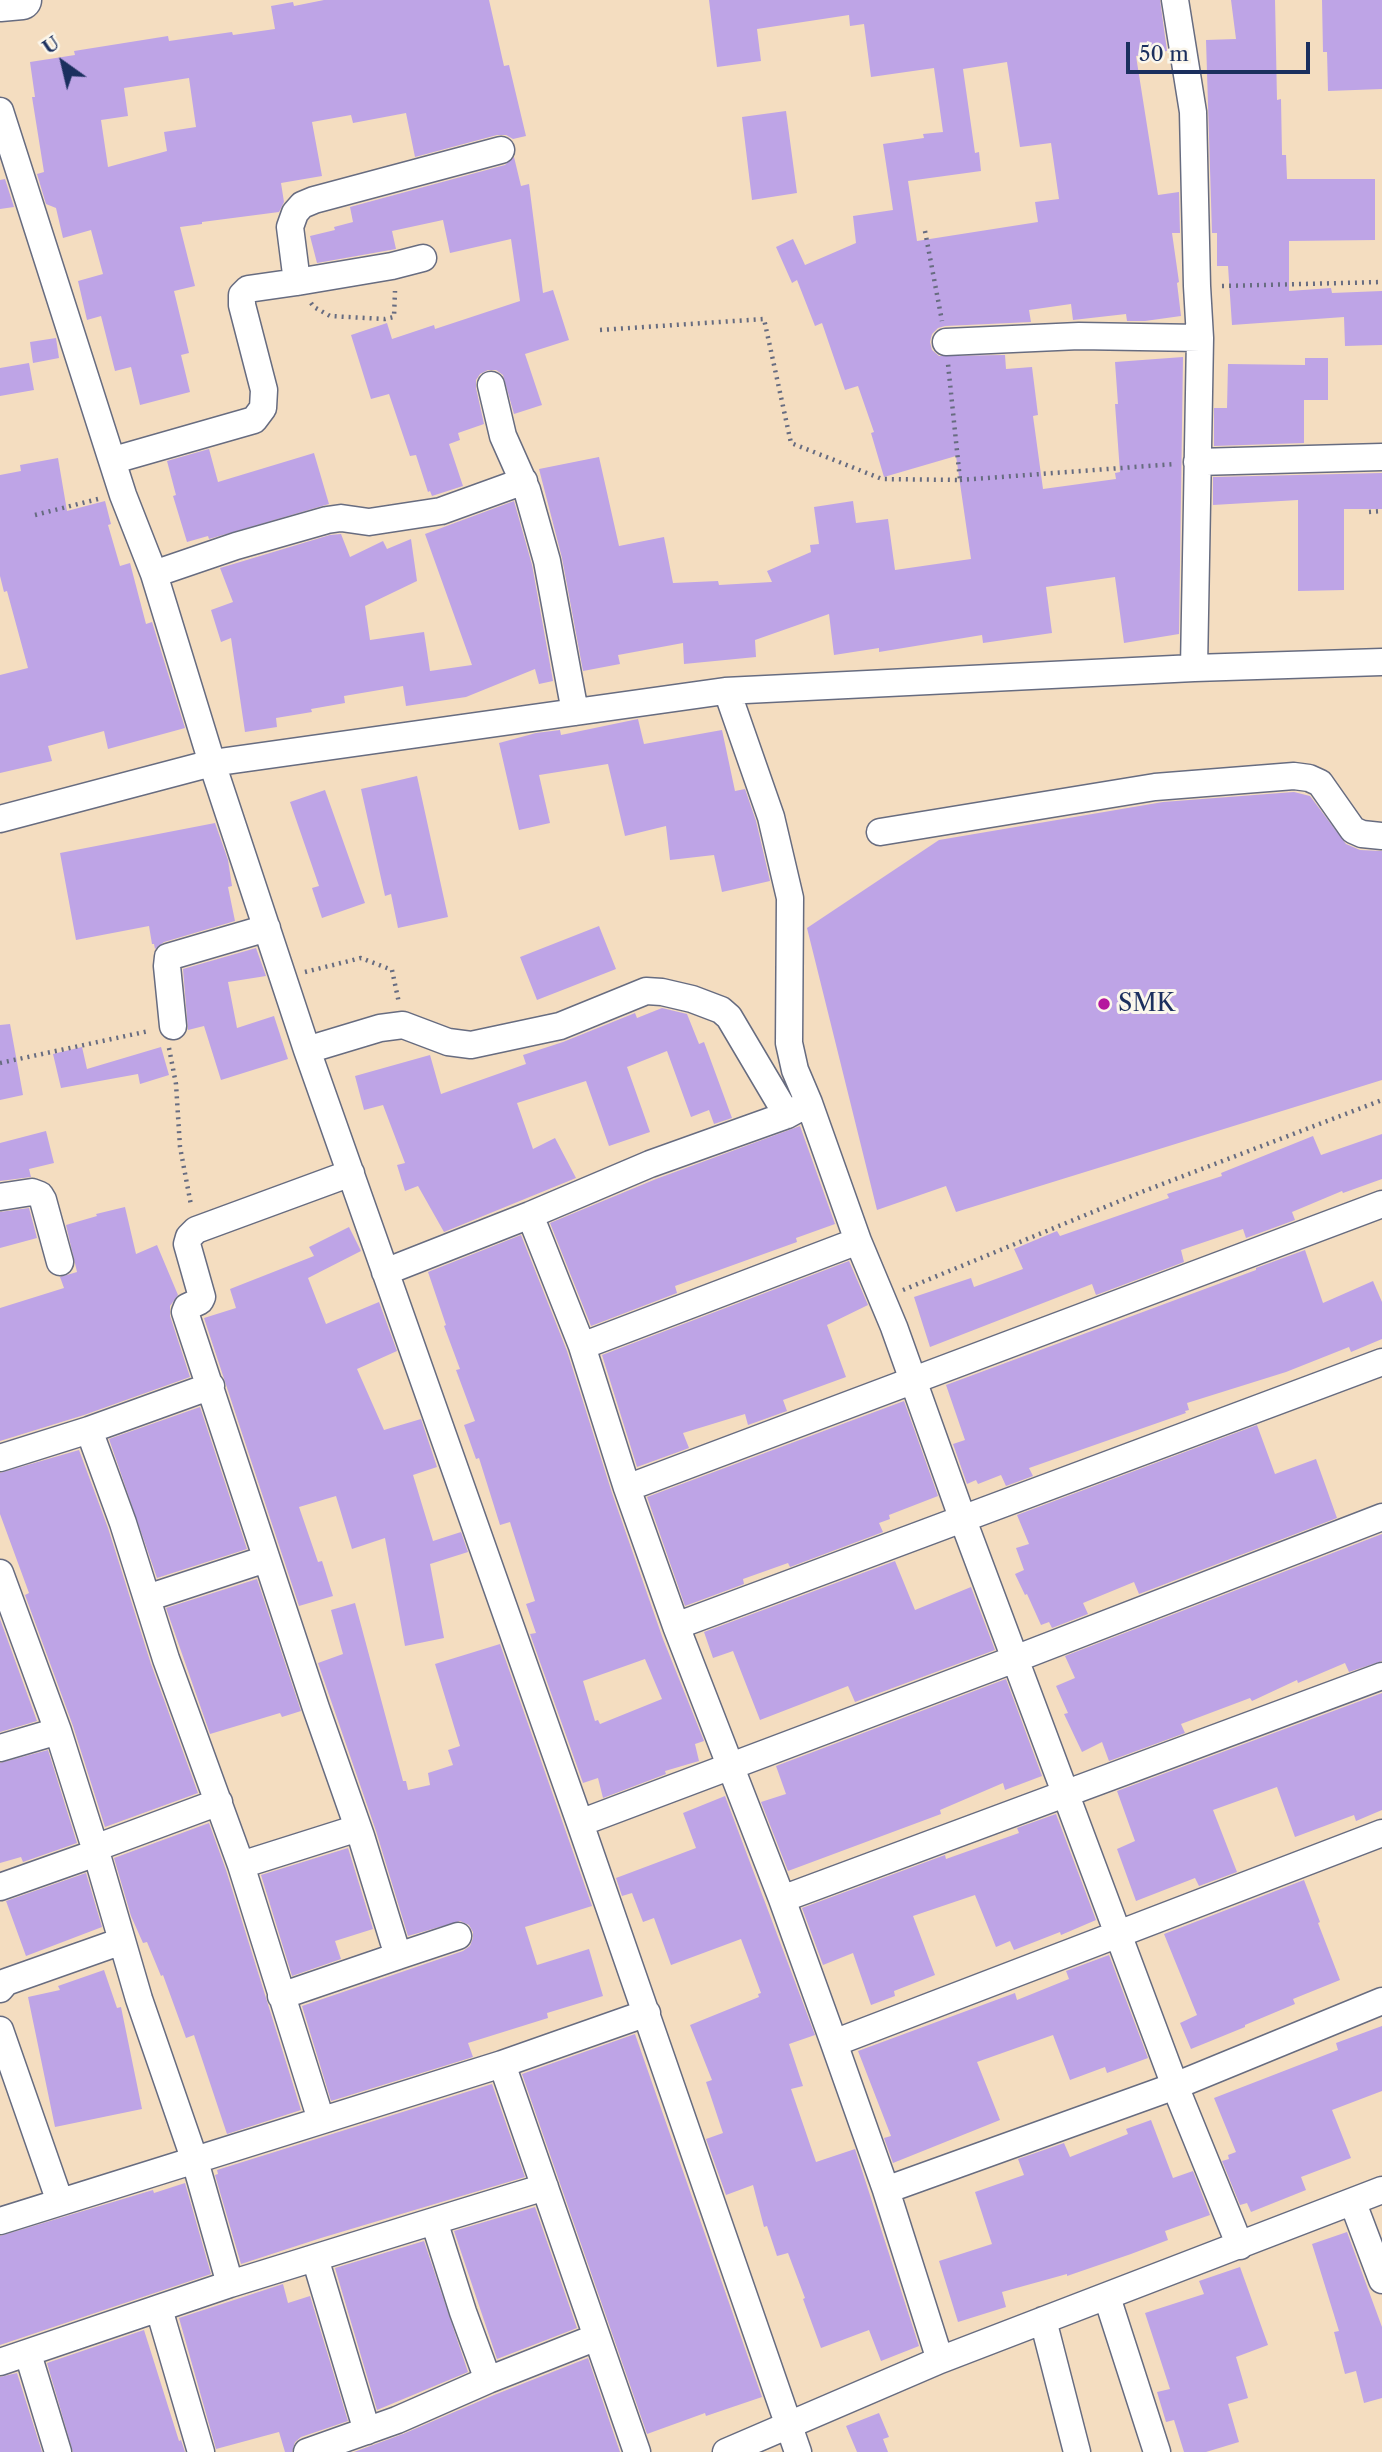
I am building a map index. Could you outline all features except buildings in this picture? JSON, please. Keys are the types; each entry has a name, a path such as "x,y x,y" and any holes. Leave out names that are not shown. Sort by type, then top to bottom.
{"main road":[{"path":"0,2 22,0"}],"street":[{"path":"1175,0 1193,112 1200,338 1194,668"},
{"path":"0,111 114,460 123,495 153,574 307,1050 647,2013 798,2452"},
{"path":"297,282 289,228 295,213 302,205 501,150"},
{"path":"114,460 254,420 263,408 264,390 242,305 242,295 248,289 392,266 423,258"},
{"path":"946,342 1079,336 1200,338"},
{"path":"491,385 503,436 524,481 547,561 575,712"},
{"path":"1197,462 1382,457"},
{"path":"153,574 327,520 341,518 369,522 441,511 524,481"},
{"path":"0,819 212,763 727,691 1194,668 1382,662"},
{"path":"727,691 771,817 790,898 789,1043 795,1070 798,1109"},
{"path":"880,832 1155,786 1294,776 1321,783 1353,830 1382,836"},
{"path":"173,1026 168,957 267,928"},
{"path":"307,1050 380,1028 403,1025 449,1042 471,1045 560,1026 646,991 682,996 721,1010 734,1022 798,1109 883,1298 963,1520 1175,2086 1240,2246"},
{"path":"385,1272 530,1215 649,1164 798,1109"},
{"path":"351,1172 196,1230 187,1244 202,1297 200,1301 187,1307 185,1312 358,1828 398,1956"},
{"path":"0,1197 32,1192 40,1195 60,1262"},
{"path":"627,1488 1382,1204"},
{"path":"530,1215 582,1346 627,1488 676,1626 782,1899 834,2043 886,2190 940,2360"},
{"path":"582,1346 858,1241"},
{"path":"676,1626 1382,1363"},
{"path":"0,1458 89,1430 211,1386"},
{"path":"89,1430 166,1659 242,1865 321,2120"},
{"path":"580,1823 1382,1517"},
{"path":"147,1598 266,1559"},
{"path":"0,1573 58,1731 139,1999 195,2161 230,2284"},
{"path":"782,1899 1382,1676"},
{"path":"0,1748 58,1731"},
{"path":"0,1887 219,1802"},
{"path":"242,1865 358,1828"},
{"path":"834,2043 1382,1833"},
{"path":"281,1996 458,1936"},
{"path":"0,1989 6,1982 122,1941"},
{"path":"886,2190 1175,2086 1382,2001"},
{"path":"0,2221 502,2064 647,2013"},
{"path":"0,2029 60,2202"},
{"path":"502,2064 637,2452"},
{"path":"0,2362 230,2284 545,2188"},
{"path":"726,2452 940,2360 1382,2190"},
{"path":"1353,2203 1382,2280"},
{"path":"434,2221 488,2380"},
{"path":"315,2258 367,2431"},
{"path":"1107,2297 1157,2452"},
{"path":"159,2309 201,2452"},
{"path":"1043,2320 1077,2452"},
{"path":"307,2452 409,2415 597,2337"},
{"path":"28,2354 58,2452"}],"path":[{"path":"925,231 946,342 960,480"},
{"path":"297,282 314,307 330,316 386,319 394,317 396,298 392,266"},
{"path":"1197,286 1382,282"},
{"path":"600,330 764,319 791,443 882,479 960,480 1197,462"},
{"path":"35,515 123,495"},
{"path":"1369,512 1382,511"},
{"path":"284,977 361,958 392,970 403,1025"},
{"path":"0,1063 173,1026 169,1049 176,1084 180,1147 196,1230"},
{"path":"883,1298 1144,1191 1382,1100"}],"place":[{"name":"SMK","path":"1104,1004"}]}
